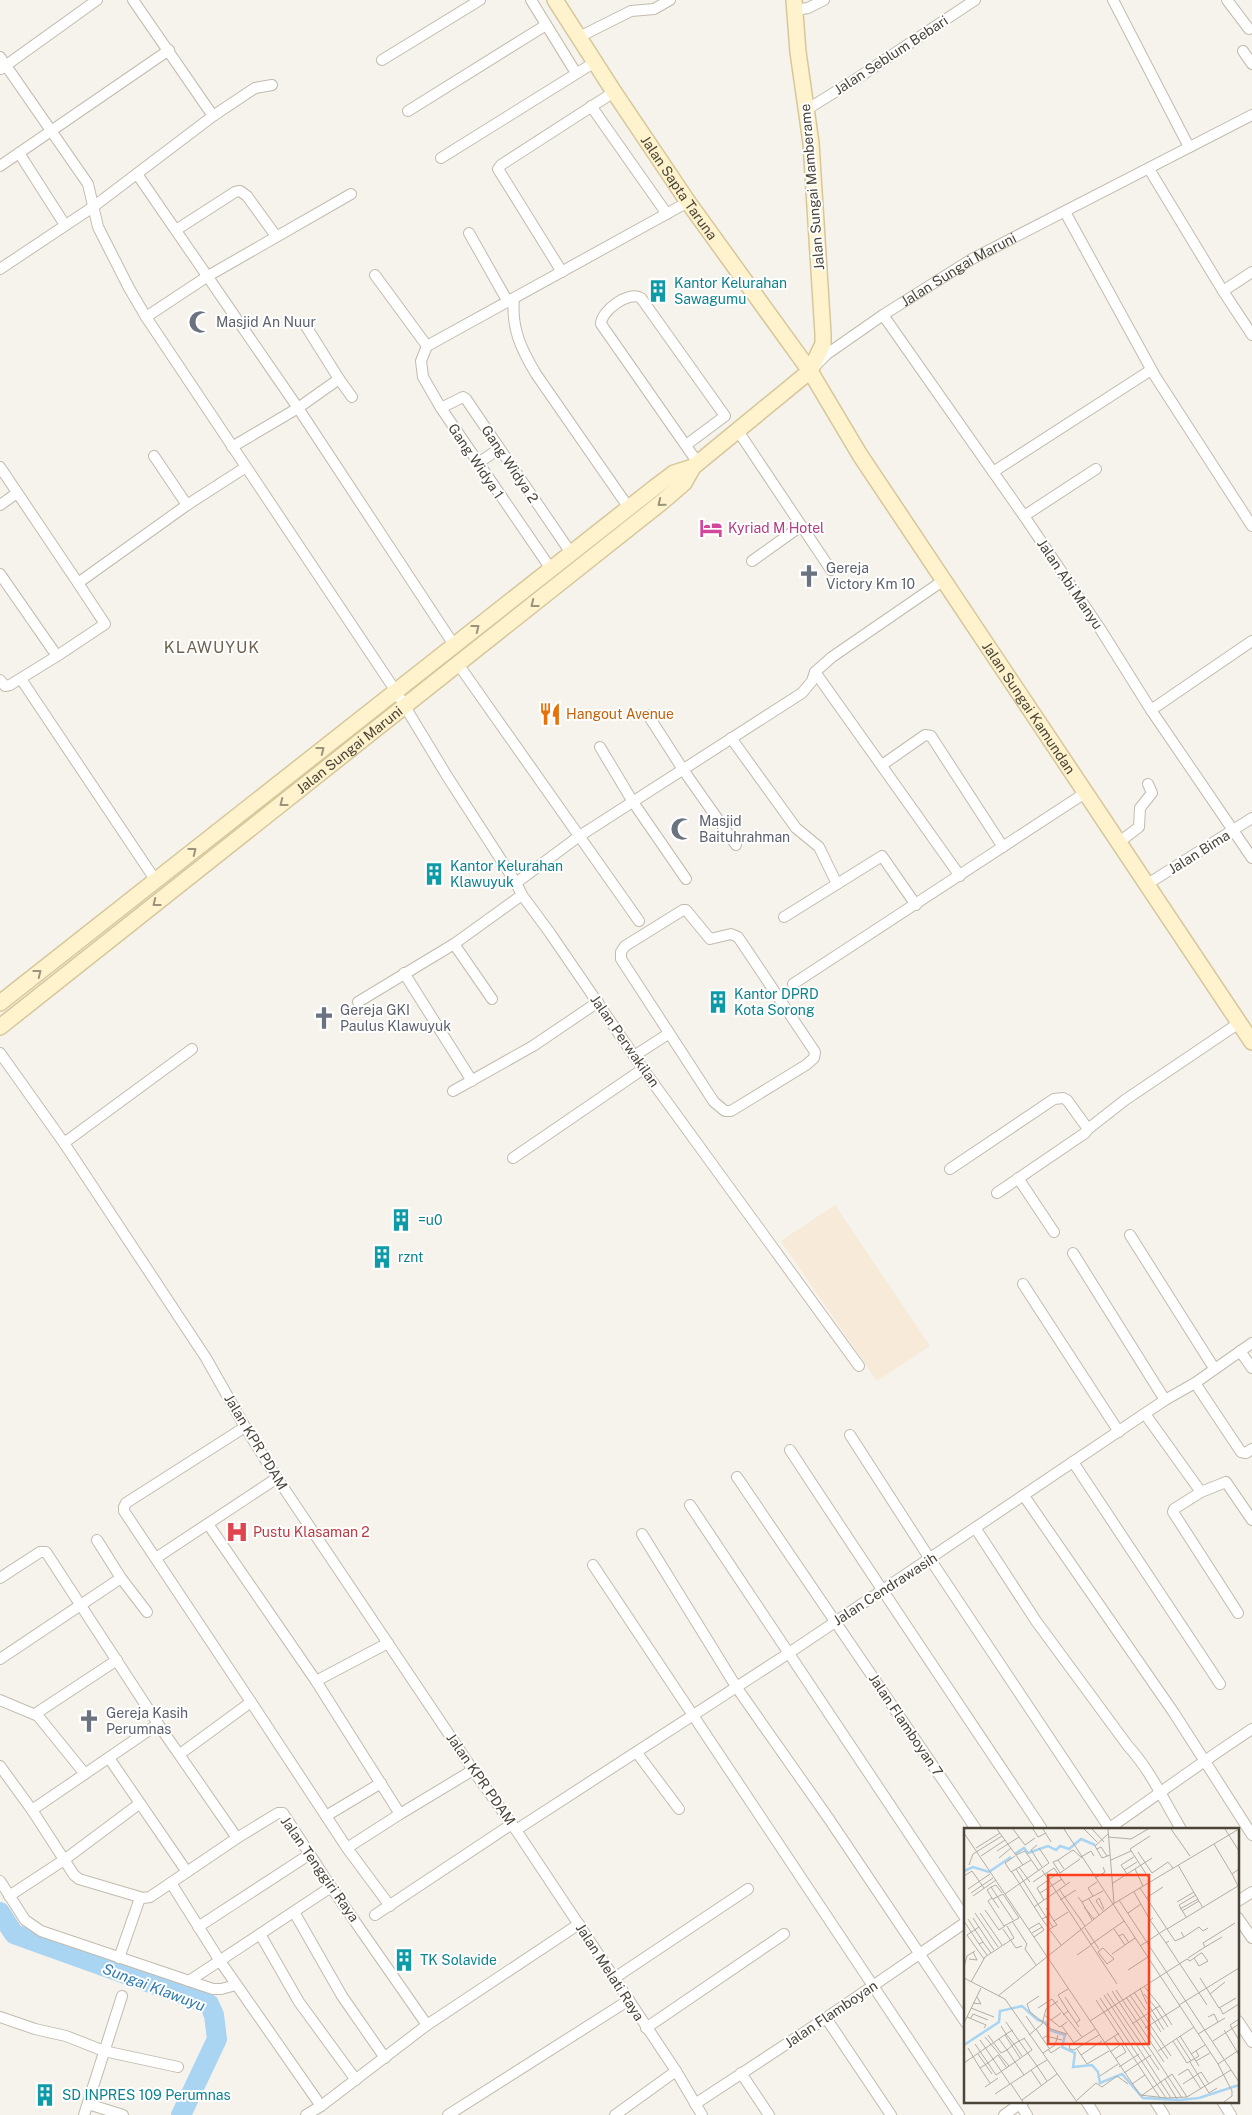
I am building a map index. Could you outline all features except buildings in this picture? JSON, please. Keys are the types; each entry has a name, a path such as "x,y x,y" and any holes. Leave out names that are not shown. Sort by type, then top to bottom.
{"main road":[{"name":"Jalan Sapta Taruna","path":"555,0 688,202 810,371"},
{"name":"Jalan Sungai Mamberame","path":"795,5 798,52 811,143 823,334 823,344 810,371"},
{"name":"Jalan Sungai Maruni","path":"0,1003 674,472 695,465 810,371"},
{"name":"Jalan Sungai Kamundan","path":"810,371 860,454 1252,1042"},
{"name":"Jalan Sungai Maruni","path":"0,1027 662,502 684,483 695,465"}],"street":[{"path":"2,64 97,0"},
{"path":"133,0 213,116"},
{"path":"382,60 480,0"},
{"path":"531,0 576,74"},
{"path":"579,38 631,11 654,9 670,0"},
{"path":"795,5 808,8 824,0"},
{"name":"Jalan Seblum Bebari","path":"806,110 975,0"},
{"path":"1113,0 1189,147"},
{"path":"1227,0 1249,29"},
{"path":"408,111 546,25"},
{"path":"0,166 169,50"},
{"path":"1244,51 1252,64"},
{"path":"441,158 595,62"},
{"name":"Jalan Perwakilan","path":"2,64 88,184 98,227 146,317 395,690 447,776 516,883 522,896 598,1002 643,1069 859,1366"},
{"path":"0,269 93,207 213,116 256,88 272,86"},
{"path":"562,272 498,169 501,165 614,92"},
{"path":"592,106 668,214"},
{"name":"Jalan Sungai Maruni","path":"810,371 827,354 883,315 972,259 1252,115"},
{"path":"18,153 65,225"},
{"path":"1149,168 1223,291 1252,335"},
{"path":"137,174 298,408 454,645"},
{"path":"176,230 235,192 240,191 246,196 276,236"},
{"path":"146,317 208,276 351,194"},
{"path":"375,275 427,346 688,202"},
{"path":"1065,212 1152,370 1252,526"},
{"path":"469,233 511,300 514,325 523,352 576,433 629,508"},
{"path":"1223,291 1252,272"},
{"path":"686,445 725,416 641,298 637,295 628,296 604,314 601,324 686,445 695,465"},
{"name":"Jalan Abi Manyu","path":"883,315 1024,516 1252,858"},
{"path":"304,322 352,397"},
{"name":"Gang Widya 1","path":"427,346 422,357 422,372 441,408 551,569"},
{"path":"993,472 1152,370"},
{"path":"232,446 298,408 339,379"},
{"name":"Gang Widya 2","path":"441,408 459,398 465,398 571,553"},
{"path":"738,431 832,570"},
{"path":"478,463 499,449"},
{"path":"154,456 187,505"},
{"path":"0,466 105,624 21,679 7,686 0,680"},
{"path":"78,583 187,505 246,467"},
{"path":"1024,516 1096,469"},
{"path":"0,505 17,493"},
{"path":"752,562 801,526"},
{"path":"0,574 58,656"},
{"path":"516,883 578,838 684,771 802,692 812,681 816,672 832,657 944,580"},
{"path":"1152,710 1252,641"},
{"path":"458,664 578,838 639,922"},
{"path":"816,672 960,876"},
{"path":"21,679 156,880"},
{"path":"648,715 684,771 736,845"},
{"path":"882,765 925,735 931,736 1003,847"},
{"path":"731,738 796,828 819,846 837,884"},
{"path":"600,747 633,802 686,879"},
{"path":"1118,843 1139,827 1140,808 1152,793 1148,784"},
{"path":"793,984 1085,794"},
{"name":"Jalan Bima","path":"1146,885 1252,818"},
{"path":"784,917 880,857 884,857 916,905"},
{"path":"358,1002 454,944 522,896"},
{"path":"683,910 686,910 710,940 731,934 738,937 811,1044 815,1055 812,1061 806,1065 733,1109 725,1111 714,1102 668,1034 620,956 625,946 683,910"},
{"path":"454,944 492,999"},
{"path":"404,973 472,1081"},
{"path":"452,1091 533,1046 598,1002"},
{"path":"997,1193 1079,1137 1125,1100 1239,1023"},
{"path":"634,1056 668,1034"},
{"path":"64,1143 192,1049"},
{"name":"Jalan KPR PDAM","path":"0,1053 64,1143 206,1358 245,1427 277,1478 473,1770 514,1827"},
{"path":"513,1158 643,1069"},
{"path":"950,1169 1054,1099 1063,1098 1067,1100 1088,1129"},
{"path":"1018,1178 1054,1232"},
{"path":"1130,1235 1214,1368"},
{"path":"1073,1253 1165,1400"},
{"path":"1023,1284 1119,1432"},
{"name":"Jalan Cendrawasih","path":"514,1827 637,1753 737,1688 976,1529 1165,1400 1195,1383 1252,1343"},
{"path":"1240,1351 1252,1368"},
{"path":"1195,1383 1241,1452 1246,1454 1252,1449"},
{"path":"1145,1414 1201,1492"},
{"path":"245,1427 126,1503 124,1511 347,1848 390,1906"},
{"path":"850,1435 1109,1828 1204,1760 1252,1730"},
{"path":"790,1450 1041,1828"},
{"path":"1073,1462 1220,1684"},
{"name":"Jalan Flamboyan 7","path":"737,1477 975,1828"},
{"path":"156,1558 277,1478"},
{"path":"1238,1613 1173,1512 1174,1509 1201,1492 1226,1482 1252,1520"},
{"path":"1024,1496 1204,1760 1252,1835"},
{"path":"690,1504 964,1918"},
{"path":"208,1524 316,1681 400,1814"},
{"path":"976,1529 1036,1621 1128,1746 1143,1762 1151,1774 1159,1794 1180,1828"},
{"path":"642,1534 737,1688 964,2020"},
{"path":"97,1540 147,1612"},
{"path":"0,1578 44,1551 158,1724 237,1838 150,1898 140,1898 86,1883 74,1875 32,1810 0,1766"},
{"path":"593,1565 959,2115"},
{"path":"0,1659 122,1578"},
{"path":"316,1681 388,1643"},
{"path":"35,1714 117,1660"},
{"path":"0,1700 35,1714 85,1774"},
{"path":"180,1754 251,1702"},
{"path":"32,1810 158,1724"},
{"path":"637,1753 679,1809"},
{"path":"109,1758 187,1872"},
{"path":"347,1848 473,1770"},
{"path":"326,1816 381,1783"},
{"path":"9,1896 64,1860 139,1804"},
{"name":"Jalan Tenggiri Raya","path":"237,1838 282,1812 427,2024"},
{"name":"Jalan Tenggiri Raya","path":"375,1915 514,1827"},
{"name":"Jalan Melati Raya","path":"514,1827 676,2071 702,2115"},
{"path":"198,1927 310,1854"},
{"path":"0,1881 25,1920 35,1928 119,1958 217,1989 236,1985"},
{"path":"171,1883 236,1985 321,2106"},
{"path":"189,1981 332,1887"},
{"path":"614,1979 748,1889"},
{"path":"1240,1900 1252,1892"},
{"path":"119,1958 140,1898"},
{"path":"294,1912 342,1996 384,2058"},
{"path":"1240,1921 1252,1938"},
{"name":"Jalan Flamboyan","path":"695,2104 873,1987 964,1922"},
{"path":"306,2115 356,2080 427,2024 579,1924"},
{"path":"260,1934 299,2002 356,2080"},
{"path":"646,2028 784,1934"},
{"path":"84,2115 122,1996"},
{"path":"448,2115 629,2000"},
{"path":"0,2018 66,2036 104,2051 178,2067"},
{"path":"826,2018 891,2115"},
{"path":"1240,2024 1252,2042"},
{"path":"615,2115 676,2071"},
{"path":"741,2073 769,2115"},
{"path":"1004,2115 1021,2102 1027,2115"},
{"path":"1087,2102 1095,2115"},
{"path":"1156,2102 1164,2115"},
{"path":"1223,2102 1231,2115"},
{"path":"88,2104 123,2115"}],"shaded area":[{"path":"835,1205 930,1346 877,1381 781,1241"}],"waterway":[{"name":"Sungai Klawuyu","path":"0,1912 14,1934 209,2004 214,2015 217,2039 181,2115"}],"place":[{"name":"Kantor Kelurahan Sawagumu","path":"658,291"},
{"name":"Masjid An Nuur","path":"200,322"},
{"name":"Kyriad M Hotel","path":"711,528"},
{"name":"Gereja Victory Km 10","path":"809,576"},
{"name":"Hangout Avenue","path":"550,714"},
{"name":"Masjid Baituhrahman","path":"682,829"},
{"name":"Kantor Kelurahan Klawuyuk","path":"434,874"},
{"name":"Kantor DPRD Kota Sorong","path":"718,1002"},
{"name":"Gereja GKI Paulus Klawuyuk","path":"324,1018"},
{"name":"=u0","path":"401,1220"},
{"name":"rznt","path":"382,1257"},
{"name":"Pustu Klasaman 2","path":"237,1532"},
{"name":"Gereja Kasih Perumnas","path":"89,1721"},
{"name":"TK Solavide","path":"404,1960"},
{"name":"SD INPRES 109 Perumnas","path":"45,2095"}],"district":[{"name":"KLAWUYUK","path":"212,647"}]}
